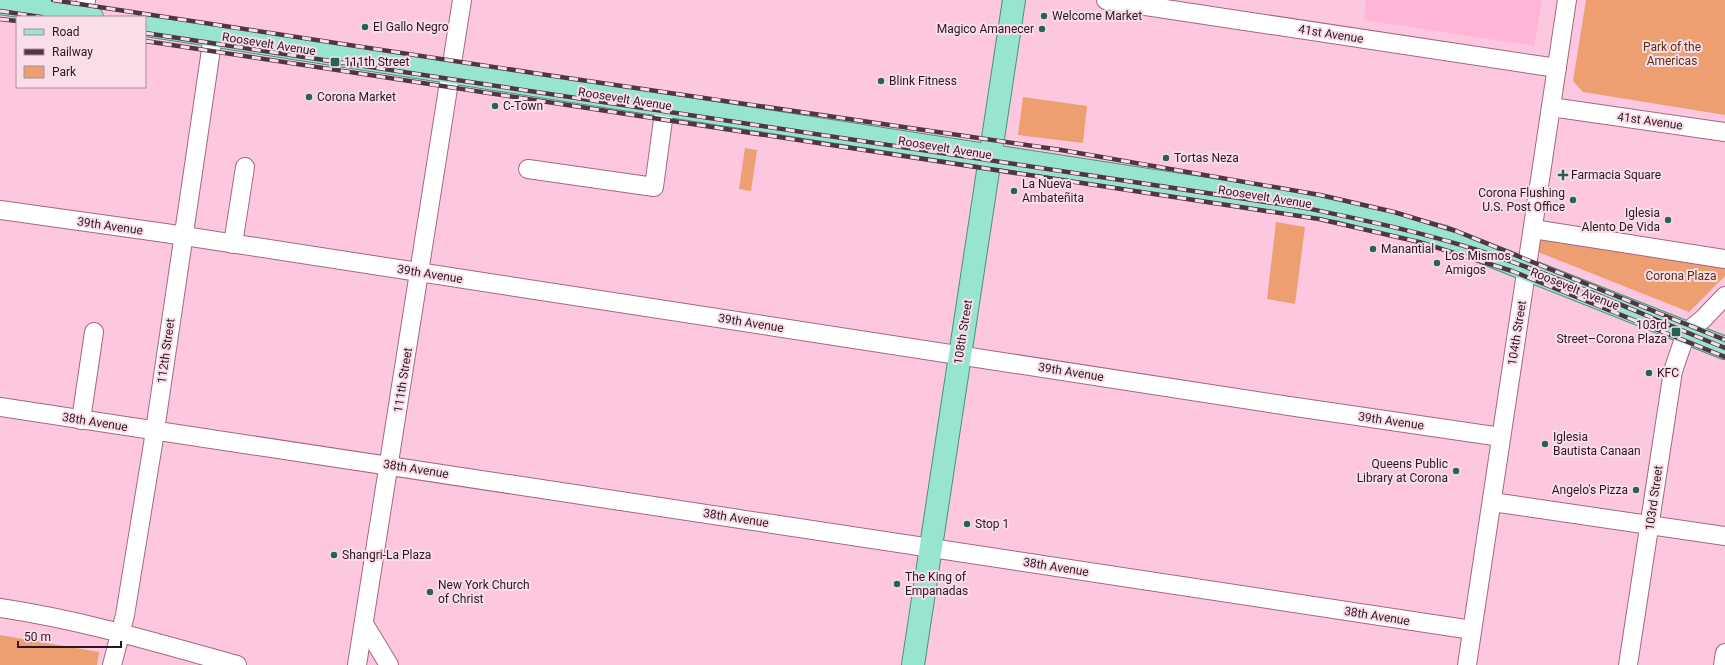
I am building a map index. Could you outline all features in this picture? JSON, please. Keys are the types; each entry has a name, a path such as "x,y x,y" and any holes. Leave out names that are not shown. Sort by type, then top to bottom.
{"main road":[{"name":"108th Street","path":"913,665 1014,0"},
{"path":"3,2 87,11"},
{"name":"Roosevelt Avenue","path":"146,25 1342,210 1442,236 1725,348"}],"street":[{"name":"111th Street","path":"357,665 452,73 462,0"},
{"name":"41st Avenue","path":"1106,0 1557,68"},
{"name":"104th Street","path":"1467,665 1567,0"},
{"name":"112th Street","path":"112,665 121,632 155,431 213,36"},
{"path":"528,169 654,186 665,105"},
{"name":"41st Avenue","path":"1551,107 1725,132"},
{"path":"233,244 245,166"},
{"name":"39th Avenue","path":"0,210 183,236 1296,407 1501,437"},
{"path":"1533,229 1725,259"},
{"path":"1686,333 1703,319 1725,296"},
{"path":"81,420 94,332"},
{"name":"103rd Street","path":"1628,665 1672,371 1686,333"},
{"name":"38th Avenue","path":"0,407 1472,630"},
{"path":"1492,502 1725,536"},
{"path":"0,608 52,616 121,632 237,665"},
{"path":"364,624 389,665"},
{"path":"1723,665 1725,653"}],"shaded area":[{"path":"1366,0 1542,0 1534,46 1364,20"}],"green space":[{"name":"Park of the Americas","path":"1586,0 1725,0 1725,115 1583,92 1573,81"},
{"path":"1023,97 1087,106 1083,143 1018,135"},
{"path":"745,148 757,150 751,191 739,189"},
{"name":"Corona Plaza","path":"1543,221 1725,252 1725,276 1689,312 1538,252"},
{"path":"1276,222 1305,227 1295,304 1267,299"},
{"path":"0,635 99,652 97,665 0,665"}],"railway":[{"path":"53,0 540,74 1061,150 1320,195 1394,212 1456,231 1725,340"},
{"path":"0,11 34,16"},
{"path":"0,19 16,21"},
{"path":"146,33 1306,208 1413,232 1477,250 1571,284 1725,348"},
{"path":"146,41 1319,219 1419,242 1512,271 1725,357"}],"place":[{"name":"Welcome Market","path":"1044,16"},
{"name":"El Gallo Negro","path":"365,27"},
{"name":"Magico Amanecer","path":"1042,29"},
{"name":"111th Street","path":"335,62"},
{"name":"Blink Fitness","path":"881,81"},
{"name":"Corona Market","path":"309,97"},
{"name":"C-Town","path":"495,106"},
{"name":"Tortas Neza","path":"1166,158"},
{"name":"Farmacia Square","path":"1563,175"},
{"name":"La Nueva Ambateñita","path":"1014,191"},
{"name":"Corona Flushing U.S. Post Office","path":"1573,200"},
{"name":"Iglesia Alento De Vida","path":"1668,220"},
{"name":"Manantial","path":"1373,249"},
{"name":"Los Mismos Amigos","path":"1437,263"},
{"name":"103rd Street–Corona Plaza","path":"1676,332"},
{"name":"KFC","path":"1649,373"},
{"name":"Iglesia Bautista Canaan","path":"1545,444"},
{"name":"Queens Public Library at Corona","path":"1456,471"},
{"name":"Angelo's Pizza","path":"1636,490"},
{"name":"Stop 1","path":"967,524"},
{"name":"Shangri-La Plaza","path":"334,555"},
{"name":"The King of Empanadas","path":"897,584"},
{"name":"New York Church of Christ","path":"430,592"}]}
